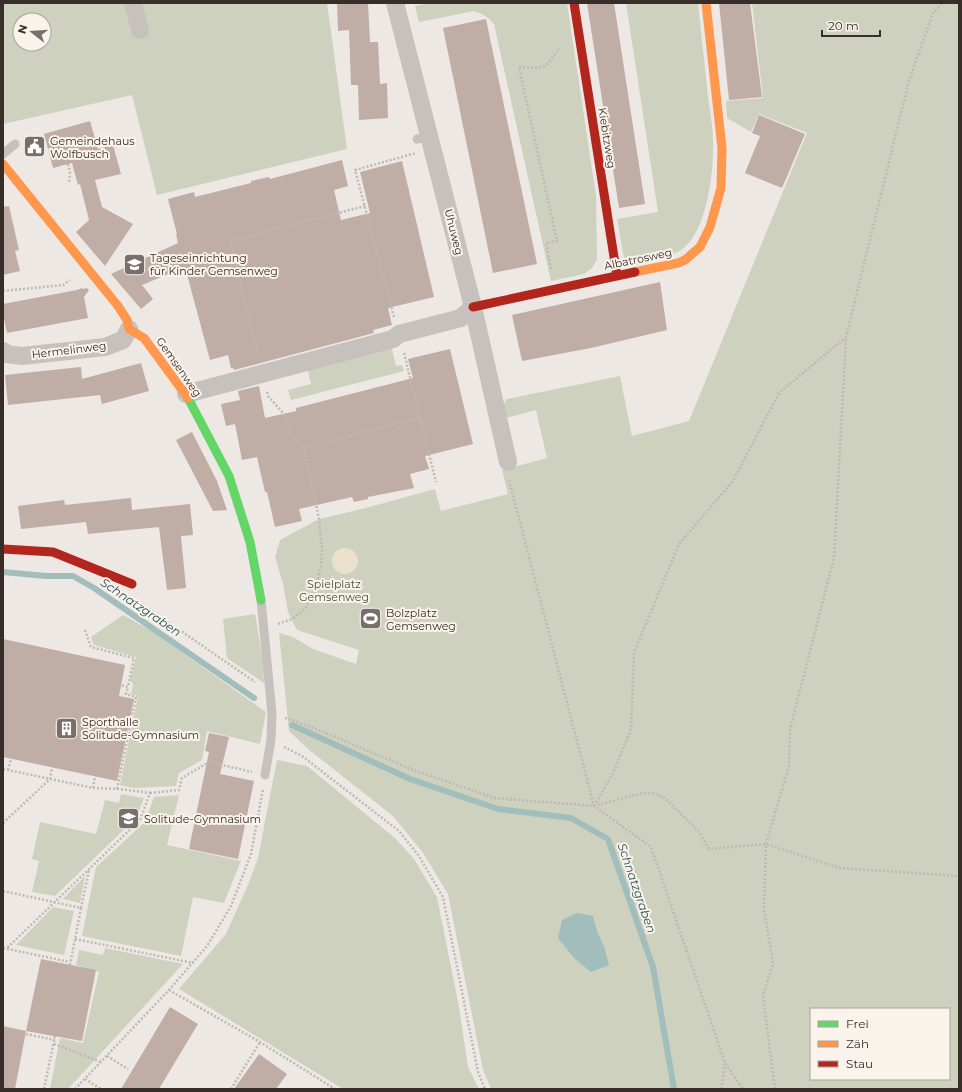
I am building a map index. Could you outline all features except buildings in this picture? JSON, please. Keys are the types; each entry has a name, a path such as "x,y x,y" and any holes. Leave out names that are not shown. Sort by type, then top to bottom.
{"street":[{"path":"133,3 140,30"},
{"name":"Uhuweg","path":"395,3 426,142 473,307 508,462"},
{"name":"Kiebitzweg","path":"574,3 617,276"},
{"name":"Albatrosweg","path":"473,307 678,263 685,260 700,247 710,227 721,188 722,148 706,3"},
{"path":"3,164 118,306 127,320 129,329"},
{"path":"186,394 393,339 399,334 462,318 473,307"},
{"name":"Hermelinweg","path":"3,351 7,354 22,356 105,346 123,340 129,329"},
{"name":"Gemsenweg","path":"129,329 144,338 186,394 229,476 250,542 261,600"},
{"path":"3,549 53,552 132,584"}],"lane":[{"path":"3,154 15,144"},
{"path":"261,600 265,628 272,714 271,740 265,775"}],"path":[{"path":"775,1089 763,996 773,963 764,909 766,844 789,766 790,729 834,558 846,337 909,81 933,13 942,3"},
{"path":"555,289 546,243 556,240 520,67 539,68 550,63 558,50 581,44"},
{"path":"426,142 355,170 399,334 436,482"},
{"path":"68,164 70,172 69,183"},
{"path":"265,628 292,619 305,609 315,592 321,566 322,551 319,519 304,448 291,435 284,414 268,396 230,242 365,206"},
{"path":"3,292 64,285 86,266"},
{"path":"594,806 613,773 631,729 634,653 679,544 732,481 779,393 846,337"},
{"path":"304,448 420,417"},
{"path":"508,462 508,478 594,806 651,847 725,1063 743,1089"},
{"path":"132,584 137,601 270,692"},
{"path":"85,630 91,647 134,658 126,694 136,697 117,789"},
{"path":"121,685 128,687"},
{"path":"272,714 309,726 416,771 495,798 594,806 644,793 654,793 665,798 699,832 709,849 766,844 839,868 959,876"},
{"path":"271,740 302,756 399,831 419,856 443,897 478,1072 485,1089"},
{"path":"8,770 11,759"},
{"path":"3,769 92,788 150,793 179,790 182,778 209,762 265,775 251,854 231,906 208,946 170,990 75,1089"},
{"path":"3,823 50,779 52,768"},
{"path":"92,788 95,777"},
{"path":"5,949 140,820 150,793"},
{"path":"245,820 257,822"},
{"path":"5,949 70,963 89,868"},
{"path":"3,891 81,908"},
{"path":"75,939 193,963"},
{"path":"170,990 260,1042 335,1089"},
{"path":"26,1034 55,1038 44,1089"},
{"path":"231,1089 260,1042"},
{"path":"54,1044 101,1062"},
{"path":"107,1056 128,1069"},
{"path":"721,1089 725,1063"},
{"path":"85,1079 101,1089"}],"green space":[{"path":"3,3 327,3 347,149 157,195 132,95 3,124"},
{"path":"430,3 567,3 596,196 597,260 592,268 584,274 551,281 494,24 490,19 474,11 419,22 415,6"},
{"path":"626,3 698,3 713,136 710,184 703,216 697,230 690,242 681,250 642,262 633,262 624,258 617,219 658,212"},
{"name":"Spielplatz Gemsenweg","path":"752,3 959,3 959,1089 491,1089 483,1070 448,894 423,853 393,816 308,749 289,731 279,633 293,637 313,649 356,664 359,650 297,630 288,612 283,584 275,557 280,540 319,519 435,489 441,511 508,494 502,470 547,458 536,410 506,418 503,406 507,399 620,376 632,436 689,421 807,133 759,114 751,132 727,118 726,101 763,98"},
{"path":"391,345 396,366 402,365 404,371 291,400 288,390 311,384 307,367"},
{"path":"255,614 262,656 264,683 227,658 223,619"},
{"path":"123,615 152,631 266,712 260,744 207,731 202,760 179,773 176,786 134,788 120,785 138,696 131,694 133,684 130,680 136,657 94,645 91,637"},
{"path":"277,760 307,766 395,838 414,859 437,897 459,1007 468,1067 479,1089 343,1089 179,989 226,934 248,885 258,858"},
{"path":"121,794 144,798 136,818 55,896 32,892 39,861 32,859 40,822 96,834 105,800 119,803"},
{"path":"179,795 167,845 241,861 224,903 193,897 181,956 82,936 96,867 145,822 154,797"},
{"path":"85,876 80,903 63,899"},
{"path":"53,907 74,911 64,955 16,945"},
{"path":"105,948 183,964 68,1089 50,1089 60,1038 83,1043 99,972 76,965 79,950 103,955"}],"sand":[{"path":"345,548 354,552 358,561 354,570 345,574 336,570 332,561 336,552"}],"water":[{"path":"577,913 593,916 609,965 591,972 575,959 558,938 562,920"}],"waterway":[{"name":"Schnatzgraben","path":"3,572 46,576 73,576 94,588 254,698"},
{"name":"Schnatzgraben","path":"292,725 410,779 498,809 571,818 608,839 653,967 674,1089"}],"traffic: fast":[{"path":"188,398 229,476 250,542 261,600"}],"traffic: slow":[{"path":"635,272 678,263 685,260 700,247 710,227 721,188 722,148 706,3"},
{"path":"3,164 118,306 127,320 129,329 144,338 188,398"}],"traffic: jam":[{"path":"574,3 617,276"},
{"path":"473,307 635,272"},
{"path":"3,549 53,552 132,584"}],"place":[{"name":"Gemeindehaus Wolfbusch","path":"35,147"},
{"name":"Tageseinrichtung für Kinder Gemsenweg","path":"135,264"},
{"name":"Bolzplatz Gemsenweg","path":"371,619"},
{"name":"Sporthalle Solitude-Gymnasium","path":"66,728"},
{"name":"Solitude-Gymnasium","path":"128,819"}]}
